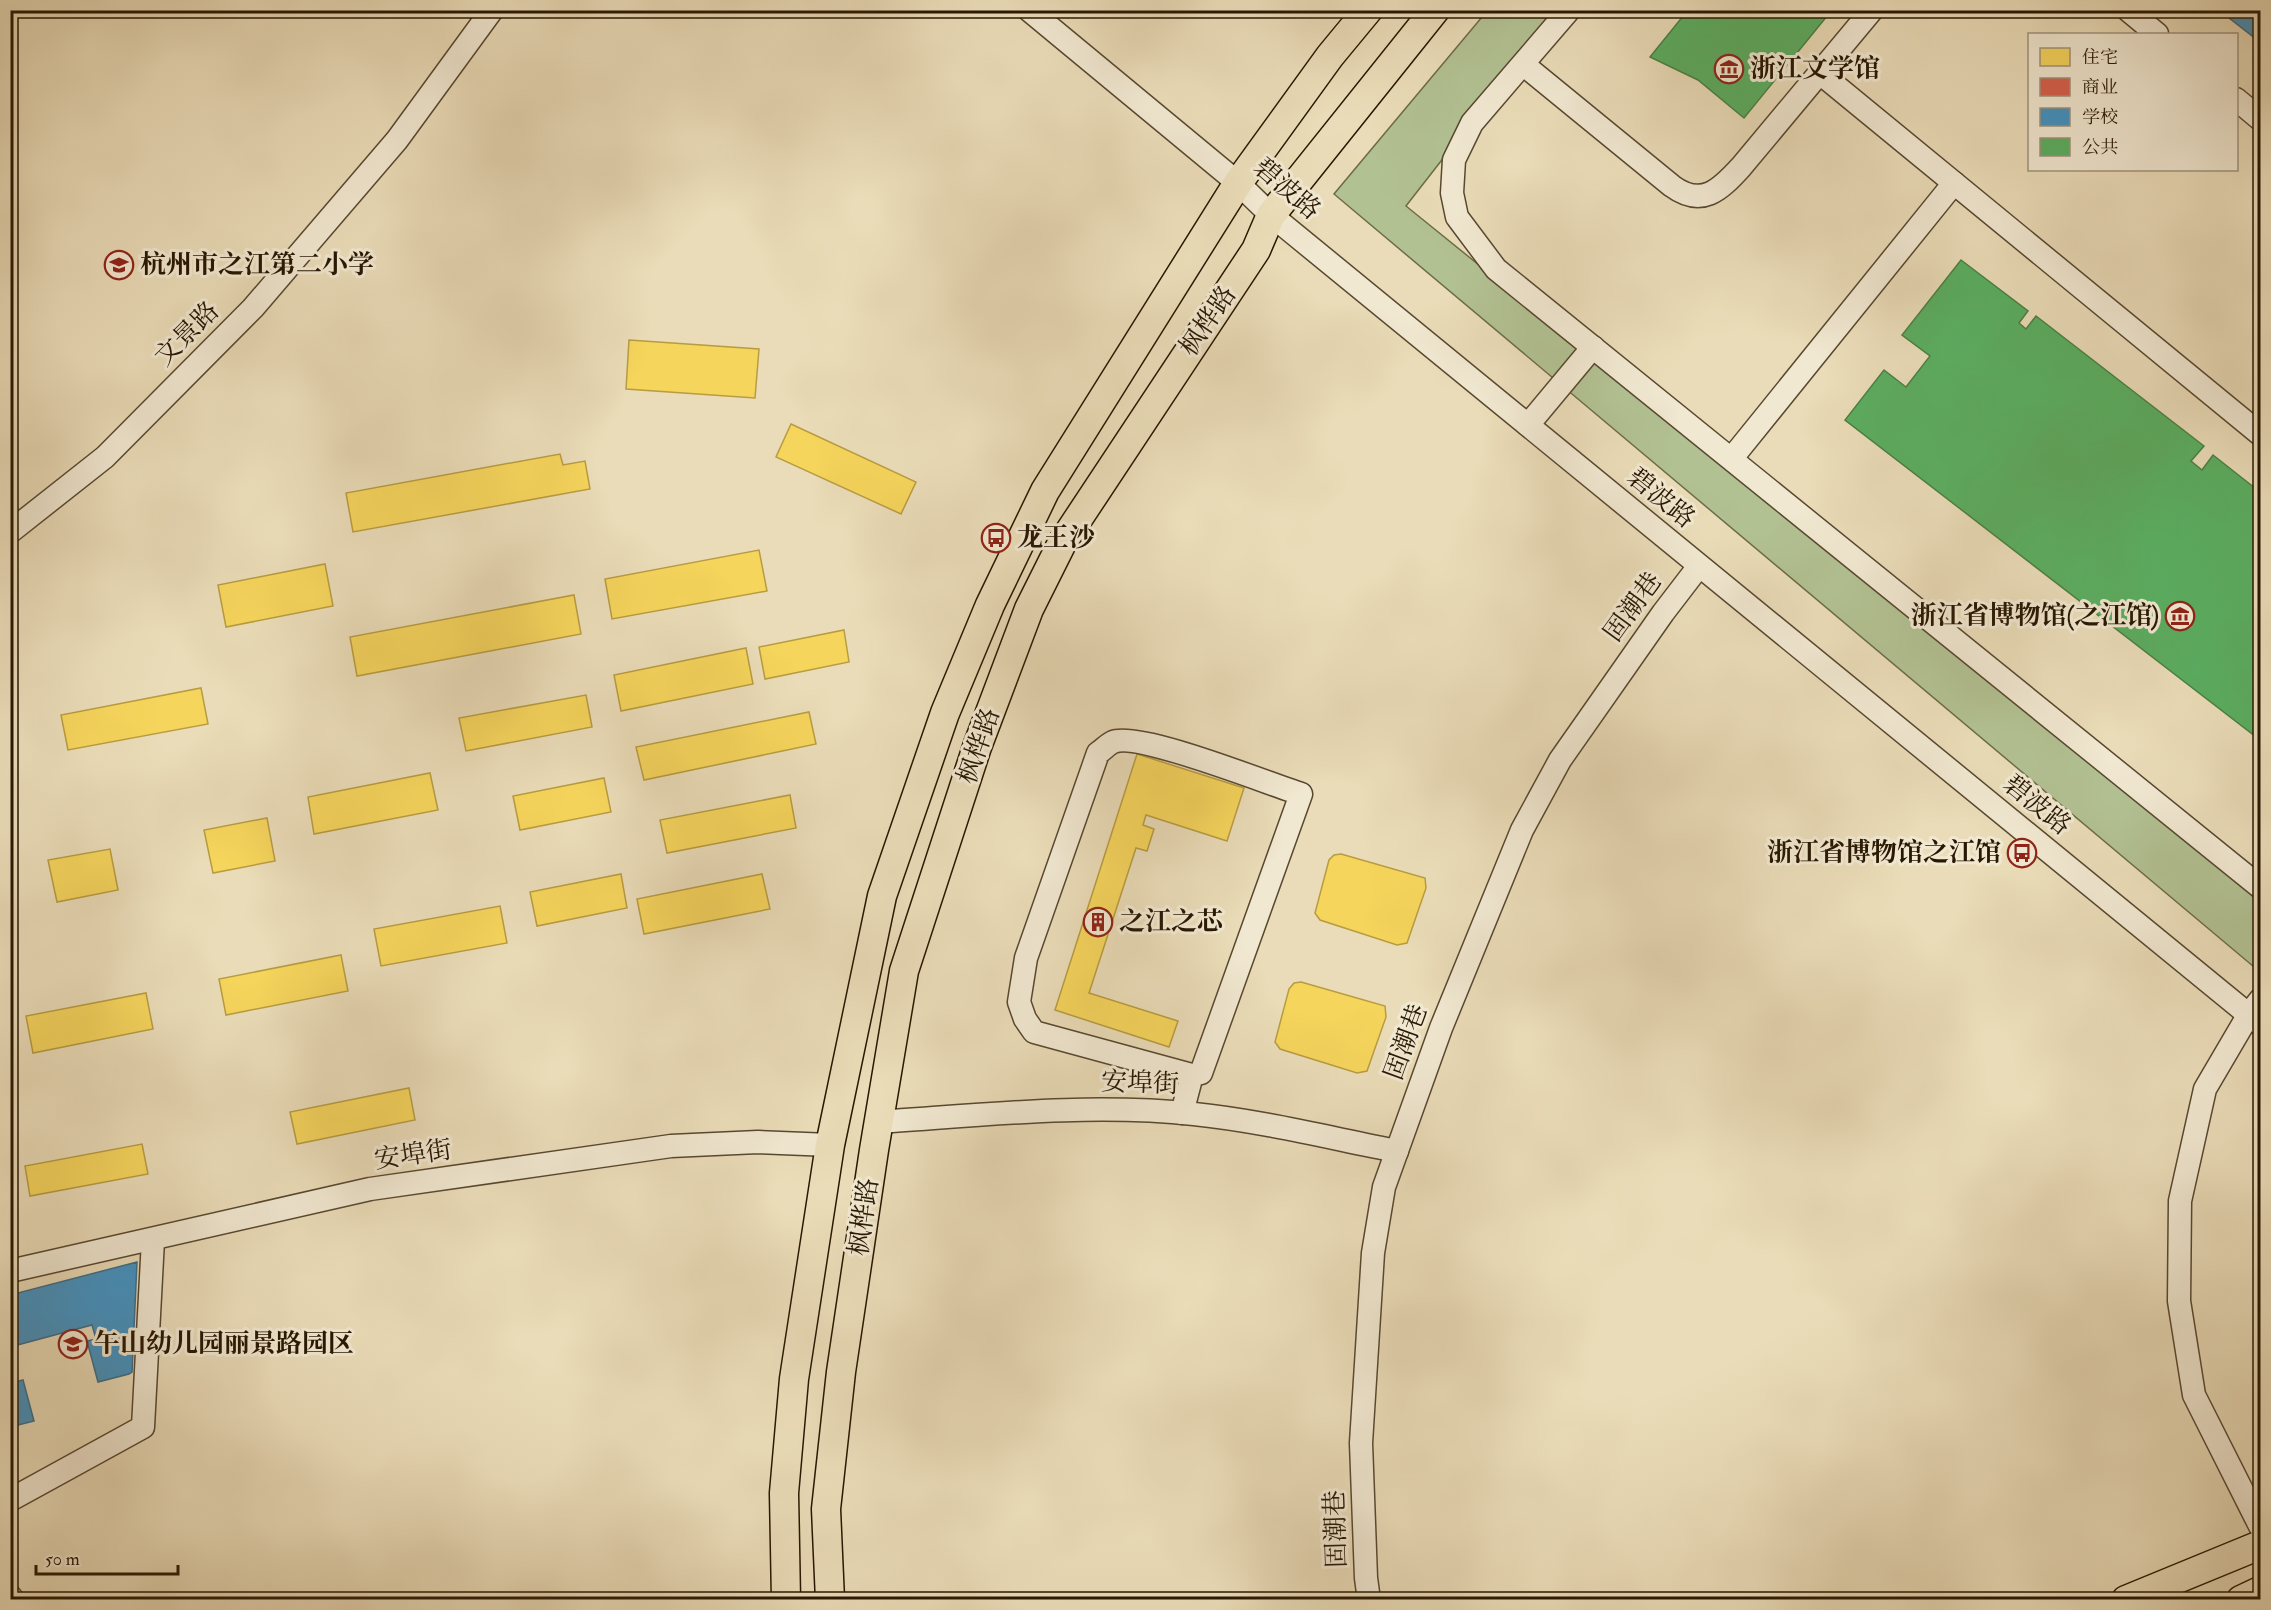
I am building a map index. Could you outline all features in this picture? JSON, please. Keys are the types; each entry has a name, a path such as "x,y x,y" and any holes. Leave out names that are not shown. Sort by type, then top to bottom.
{"main road":[{"name":"枫桦路","path":"786,1599 784,1493 794,1379 830,1145 882,896 945,713 990,605 1045,491 1238,183 1330,56 1368,10"},
{"name":"枫桦路","path":"830,1599 826,1509 841,1372 904,971 977,747 1029,609 1062,543 1256,250 1271,215 1434,10"},
{"path":"2126,1599 2260,1545"},
{"path":"2241,1599 2260,1591"}],"street":[{"name":"文景路","path":"10,532 105,457 253,308 397,140 492,10"},
{"name":"碧波路","path":"1029,10 1238,183 1271,215 1699,566 2257,1013"},
{"path":"1569,10 1472,123 1454,160 1452,193 1457,217 1496,268 2260,886"},
{"path":"1524,65 1672,186 1683,194 1701,196 1720,190 1872,10"},
{"path":"2128,10 2156,33"},
{"path":"1820,73 2260,434"},
{"path":"2238,101 2260,119"},
{"path":"1732,458 1954,183"},
{"path":"1528,425 1593,347"},
{"name":"固潮巷","path":"1369,1599 1361,1443 1373,1253 1384,1188 1441,1028 1522,830 1560,760 1663,613 1699,566"},
{"path":"1114,741 1135,741 1167,749 1301,794 1201,1073 1192,1075 1034,1032 1025,1019 1019,1002 1026,958 1098,753 1114,741"},
{"path":"2257,1013 2205,1089 2180,1201 2179,1301 2194,1395 2260,1526"},
{"path":"1182,1113 1192,1075"},
{"name":"安埠街","path":"879,1122 1109,1109 1182,1113 1258,1124 1397,1151"},
{"name":"安埠街","path":"10,1271 370,1190 671,1146 758,1142 830,1145"},
{"path":"10,1500 143,1427 153,1240"}],"green space":[{"path":"1487,11 1558,11 1406,206 2260,897 2260,972 1334,194"}],"building: 住宅":[{"path":"629,340 759,349 755,398 626,389"},
{"path":"791,424 916,482 901,514 776,457"},
{"path":"560,454 563,465 585,461 590,489 353,532 346,493"},
{"path":"759,550 767,591 612,619 605,579"},
{"path":"325,564 333,606 226,627 218,585"},
{"path":"574,595 581,634 357,676 350,637"},
{"path":"844,630 849,662 765,679 759,647"},
{"path":"746,648 753,684 621,711 614,675"},
{"path":"201,688 208,724 68,750 61,715"},
{"path":"586,695 592,727 466,751 459,718"},
{"path":"809,712 816,744 644,780 636,747"},
{"name":"之江之芯","path":"1137,754 1244,788 1227,841 1146,815 1143,825 1154,829 1147,851 1136,848 1089,993 1178,1021 1169,1047 1055,1010"},
{"path":"430,773 438,810 314,834 308,797"},
{"path":"604,778 611,812 520,830 513,796"},
{"path":"790,795 796,828 667,853 660,820"},
{"path":"267,818 275,861 213,873 204,830"},
{"path":"110,849 118,890 57,902 48,860"},
{"path":"1341,854 1425,878 1426,888 1407,943 1397,945 1320,920 1315,913 1329,860 1334,855"},
{"path":"621,874 627,908 537,926 530,892"},
{"path":"762,874 770,909 644,934 637,899"},
{"path":"500,906 507,943 381,966 374,929"},
{"path":"341,955 348,991 226,1015 219,979"},
{"path":"1301,982 1385,1006 1386,1017 1367,1071 1357,1073 1280,1049 1275,1042 1289,989 1294,983"},
{"path":"146,993 153,1029 33,1053 26,1016"},
{"path":"409,1088 415,1120 297,1144 290,1112"},
{"path":"142,1144 148,1174 30,1196 25,1166"}],"building: 商业":[{"path":"2219,10 2260,10 2260,42"}],"building: 学校":[{"path":"2219,10 2260,10 2260,42"},
{"path":"137,1262 132,1372 98,1382 87,1341 96,1339 92,1325 10,1347 10,1295"},
{"path":"23,1380 34,1421 10,1427 10,1383"}],"building: 公共":[{"name":"浙江文学馆","path":"1688,10 1832,10 1744,118 1698,80 1650,57"},
{"name":"浙江省博物馆(之江馆)","path":"1961,260 2028,311 2019,323 2026,329 2036,316 2204,446 2191,461 2202,470 2213,455 2260,492 2260,740 1845,420 1884,370 1906,387 1930,356 1902,335"}],"place":[{"name":"浙江文学馆","path":"1729,69"},
{"name":"杭州市之江第二小学","path":"119,265"},
{"name":"龙王沙","path":"996,538"},
{"name":"浙江省博物馆(之江馆)","path":"2180,616"},
{"name":"浙江省博物馆之江馆","path":"2022,853"},
{"name":"之江之芯","path":"1098,922"},
{"name":"午山幼儿园丽景路园区","path":"73,1344"}]}
